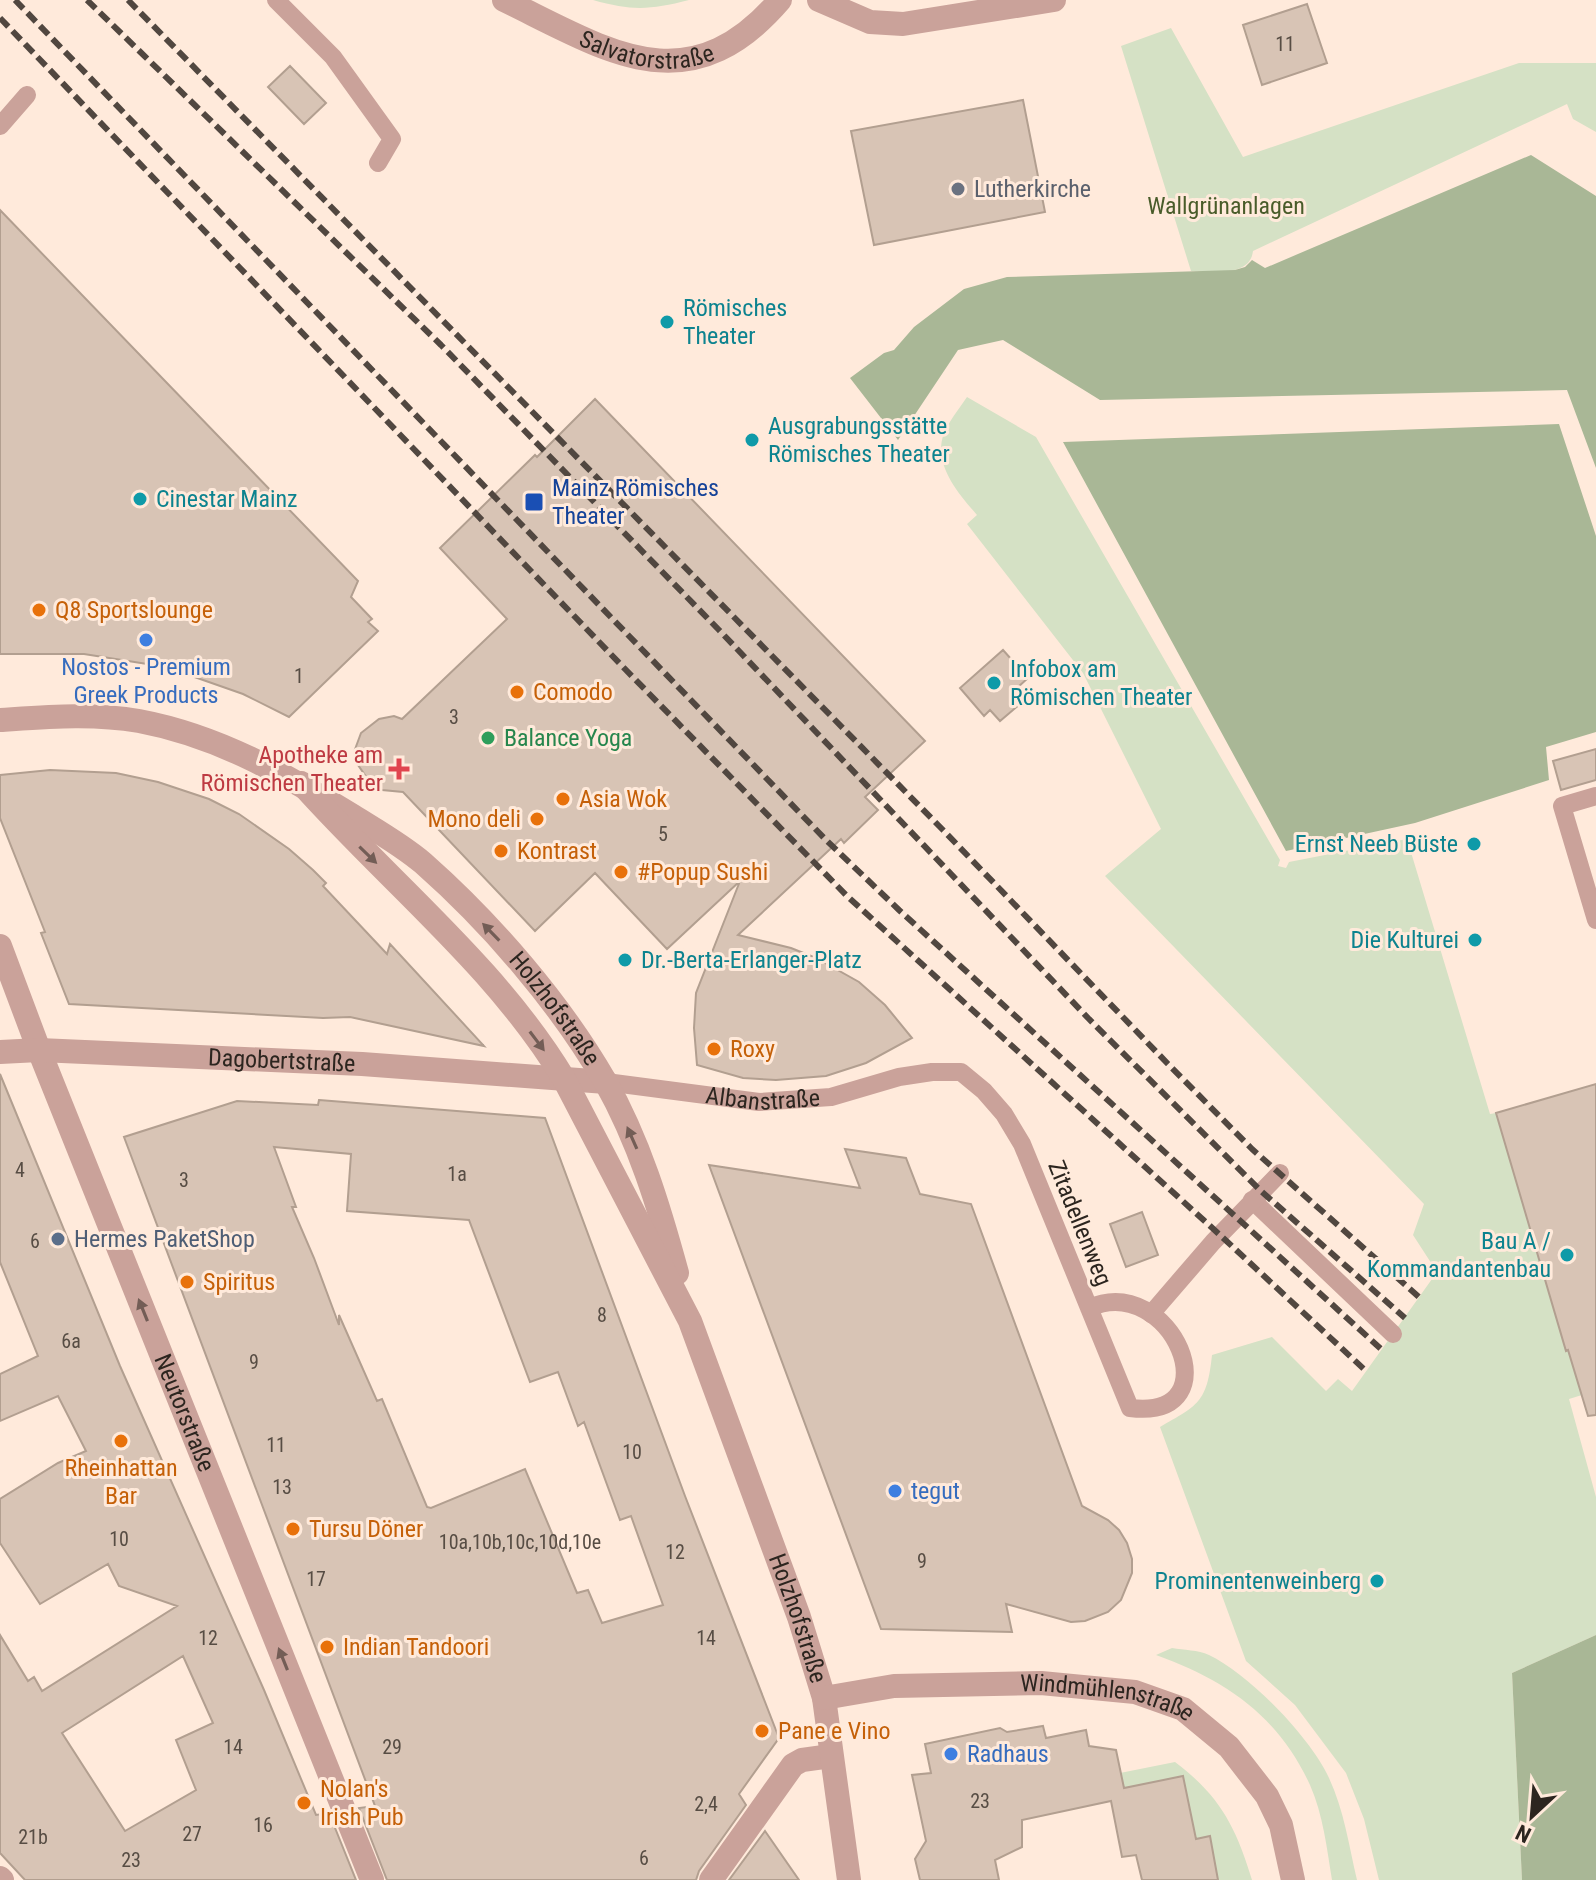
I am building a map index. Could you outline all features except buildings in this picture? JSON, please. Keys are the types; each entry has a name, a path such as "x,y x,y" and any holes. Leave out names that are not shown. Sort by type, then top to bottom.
{"street":[{"name":"Salvatorstraße","path":"504,0 605,49 644,60 660,61 685,60 723,48 746,35 780,0"},
{"path":"819,0 870,22 903,24 1054,0"},
{"name":"Holzhofstraße","path":"0,720 77,715 141,722 226,746 301,783 421,861 544,991 575,1033 606,1082 655,1195 690,1321 799,1617 824,1698 849,1880"},
{"name":"Holzhofstraße","path":"301,783 347,834 457,944 509,1004 564,1079 690,1321"},
{"name":"Neutorstraße","path":"0,946 372,1880"},
{"name":"Dagobertstraße","path":"0,1052 39,1050 362,1064 564,1079"},
{"name":"Albanstraße","path":"564,1079 606,1082"},
{"name":"Windmühlenstraße","path":"824,1698 894,1686 1041,1683 1135,1692 1183,1709 1229,1747 1267,1796 1281,1825 1293,1880"},
{"path":"711,1880 793,1765 802,1760 831,1756"}],"lane":[{"path":"276,0 333,57 392,139 378,163"},
{"path":"0,126 27,95"},
{"path":"1596,796 1562,806 1596,920"},
{"name":"Albanstraße","path":"606,1082 759,1102 831,1097 899,1077 961,1072"},
{"name":"Zitadellenweg","path":"961,1072 984,1091 1004,1114 1022,1144 1130,1408 1154,1409 1163,1406 1173,1399 1184,1378 1185,1358 1181,1350 1162,1322 1151,1314"},
{"path":"1089,1308 1114,1302 1151,1314 1252,1200 1280,1173"},
{"path":"1252,1200 1393,1334"}],"green space":[{"path":"593,0 689,0 641,8"},
{"name":"Wallgrünanlagen","path":"1171,28 1243,157 1519,63 1596,63 1596,132 1573,119 1567,104 1253,251 1245,266 1219,272 1191,271 1121,46"},
{"path":"1531,155 1596,196 1596,468 1567,390 1100,400 1003,340 958,350 898,440 850,378 884,353 894,350 914,327 964,289 1007,277 1235,270 1245,267 1252,260 1265,268"},
{"path":"967,397 1036,437 1280,860 1278,866 1286,868 1289,862 1407,839 1490,1114 1496,1113 1582,1395 1569,1399 1596,1497 1596,1635 1512,1673 1522,1880 1379,1880 1364,1819 1346,1773 1295,1705 1246,1661 1160,1427 1198,1401 1207,1383 1212,1355 1272,1337 1326,1391 1338,1379 1352,1391 1437,1272 1413,1235 1424,1204 1105,876 1161,829 1083,673 967,524 977,515 950,479 941,447 948,426"},
{"path":"1559,424 1596,536 1596,732 1546,747 1549,780 1415,823 1286,851 1063,442"},
{"path":"1596,1635 1596,1880 1522,1880 1512,1673"},
{"path":"1172,1648 1205,1653 1225,1664 1260,1692 1308,1744 1329,1778 1339,1803 1357,1880 1332,1880 1314,1796 1297,1760 1282,1739 1247,1703 1227,1689 1156,1655"},
{"path":"1175,1762 1215,1800 1240,1844 1252,1880 1218,1880 1210,1837 1196,1839 1183,1776 1119,1789 1120,1773"}],"railway":[{"path":"15,0 826,840 1381,1349"},
{"path":"87,0 441,345 719,630 1088,1018 1261,1191 1405,1318"},
{"path":"128,0 1252,1149 1419,1297"},
{"path":"0,18 847,896 1366,1371"}],"place":[{"name":"Lutherkirche","path":"958,189"},
{"name":"Römisches Theater","path":"667,322"},
{"name":"Ausgrabungsstätte Römisches Theater","path":"752,440"},
{"name":"Cinestar Mainz","path":"140,499"},
{"name":"Mainz Römisches Theater","path":"534,502"},
{"name":"Q8 Sportslounge","path":"39,610"},
{"name":"Nostos - Premium Greek Products","path":"146,640"},
{"name":"Infobox am Römischen Theater","path":"994,683"},
{"name":"Comodo","path":"517,692"},
{"name":"Balance Yoga","path":"488,738"},
{"name":"Apotheke am Römischen Theater","path":"399,769"},
{"name":"Asia Wok","path":"563,799"},
{"name":"Mono deli","path":"537,819"},
{"name":"Ernst Neeb Büste","path":"1474,844"},
{"name":"Kontrast","path":"501,851"},
{"name":"#Popup Sushi","path":"621,872"},
{"name":"Die Kulturei","path":"1475,940"},
{"name":"Dr.-Berta-Erlanger-Platz","path":"625,960"},
{"name":"Roxy","path":"714,1049"},
{"name":"Hermes PaketShop","path":"58,1239"},
{"name":"Bau A / Kommandantenbau","path":"1567,1255"},
{"name":"Spiritus","path":"187,1282"},
{"name":"Rheinhattan Bar","path":"121,1441"},
{"name":"tegut","path":"895,1491"},
{"name":"Tursu Döner","path":"293,1529"},
{"name":"Prominentenweinberg","path":"1377,1581"},
{"name":"Indian Tandoori","path":"327,1647"},
{"name":"Pane e Vino","path":"762,1731"},
{"name":"Radhaus","path":"951,1754"},
{"name":"Nolan's Irish Pub","path":"304,1803"}]}
